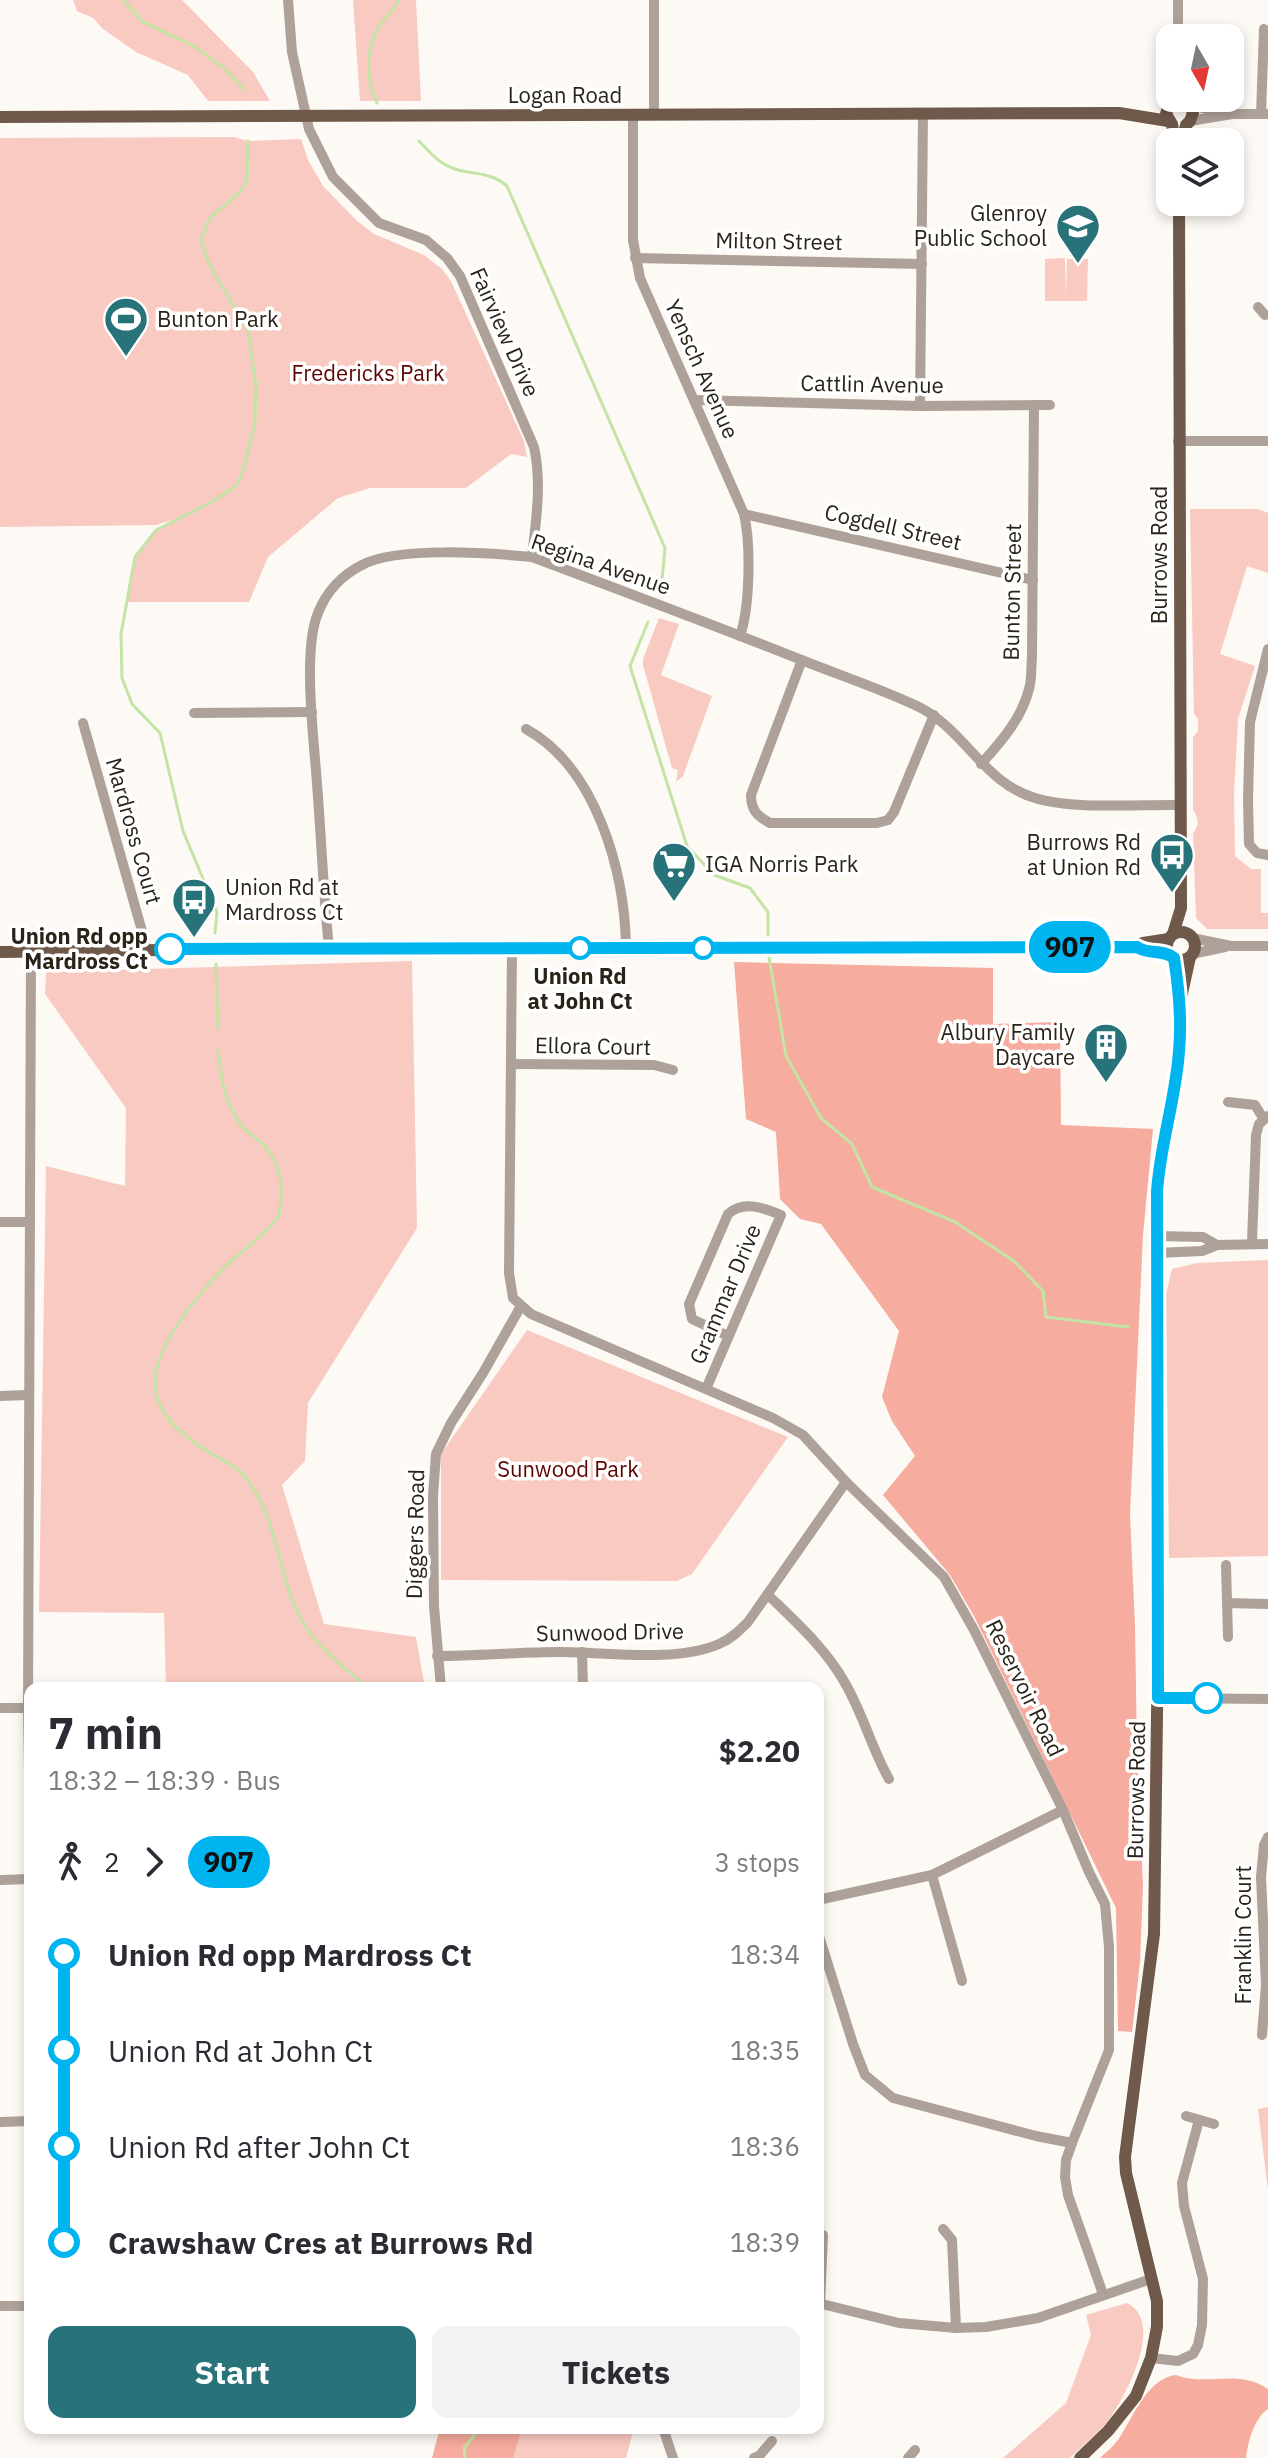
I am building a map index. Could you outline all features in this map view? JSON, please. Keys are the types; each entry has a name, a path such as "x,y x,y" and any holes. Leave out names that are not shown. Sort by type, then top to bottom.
{"main road":[{"name":"Logan Road","path":"1129,113 1156,106"},
{"path":"1167,112 1172,128"},
{"path":"1186,128 1192,112"},
{"name":"Logan Road","path":"0,117 1129,113 1170,122"},
{"path":"1170,122 1179,127 1188,123"},
{"name":"Burrows Road","path":"1179,216 1181,908 1190,936"},
{"name":"Burrows Road","path":"1171,937 1181,908"},
{"path":"0,952 329,948 1137,947 1180,932 1190,936 1195,946 1191,955 1182,960 1137,947"},
{"path":"1171,937 1167,948 1172,956"},
{"name":"Burrows Road","path":"1080,2458 1108,2431 1136,2396 1151,2358 1157,2327 1157,2301 1126,2173 1125,2157 1154,1934 1158,1698 1156,1236 1159,1167 1179,1052 1181,998 1191,955"},
{"name":"Burrows Road","path":"1172,956 1181,998"}],"street":[{"name":"Fairview Drive","path":"288,0 292,52 309,129 333,177 379,223 426,240 447,258 460,276 534,447 538,504 532,557"},
{"path":"654,0 654,115"},
{"path":"1178,0 1178,24"},
{"path":"1188,123 1232,114 1264,114 1265,37"},
{"path":"1224,112 1232,114"},
{"path":"920,406 923,114"},
{"name":"Yensch Avenue","path":"633,115 635,258 640,278 744,514 747,529 746,619 740,636"},
{"name":"Milton Street","path":"635,258 922,264"},
{"name":"Cattlin Avenue","path":"694,400 920,406 1050,405"},
{"name":"Bunton Street","path":"981,764 1001,743 1018,717 1029,688 1032,657 1034,405"},
{"path":"1178,441 1268,441"},
{"name":"Cogdell Street","path":"744,514 1033,580"},
{"name":"Regina Avenue","path":"329,948 312,712 311,641 318,613 337,582 364,563 397,554 532,557 904,700 934,715 1004,784 1035,798 1081,804 1181,805"},
{"path":"1268,649 1250,722 1248,811 1249,844 1257,853 1268,855"},
{"path":"802,660 751,795 751,808 770,823 877,823 888,820 934,715"},
{"path":"194,713 312,712"},
{"name":"Mardross Court","path":"83,723 145,950"},
{"path":"526,729 544,739 565,761 597,814 612,848 620,881 626,948"},
{"path":"1190,936 1231,946"},
{"path":"1191,955 1231,946 1268,946"},
{"path":"512,948 509,1273 513,1298 521,1306"},
{"path":"28,1682 31,951"},
{"name":"Ellora Court","path":"511,1064 654,1065 673,1070"},
{"path":"1228,1102 1255,1105 1266,1117 1259,1124 1256,1135 1252,1242"},
{"name":"Grammar Drive","path":"706,1389 781,1215 760,1206 734,1208 728,1214 689,1304 692,1319 728,1336"},
{"path":"0,1222 30,1222"},
{"path":"1156,1236 1203,1237 1217,1245"},
{"path":"1157,1253 1202,1251 1217,1245 1252,1242 1268,1244"},
{"name":"Reservoir Road","path":"521,1306 531,1314 773,1418 803,1435 846,1482 944,1577 974,1630 1063,1810 1105,1904 1109,1947 1109,2050 1066,2160 1065,2177 1068,2195 1103,2294"},
{"name":"Diggers Road","path":"440,1682 434,1606 433,1496 436,1454 451,1423 521,1306"},
{"path":"0,1396 28,1395"},
{"name":"Sunwood Drive","path":"437,1656 674,1653 718,1645 734,1636 748,1622 846,1482"},
{"path":"1226,1565 1228,1637"},
{"path":"768,1595 815,1641 845,1683 876,1757 889,1779"},
{"path":"1227,1603 1268,1604"},
{"path":"582,1652 583,1682"},
{"path":"1158,1698 1268,1699"},
{"path":"0,1708 24,1708"},
{"path":"824,1899 932,1875 1063,1810"},
{"name":"Franklin Court","path":"1262,2035 1266,1985 1261,1877 1264,1845 1268,1837"},
{"path":"932,1875 962,1981"},
{"path":"0,1880 24,1879"},
{"path":"824,1952 865,2075 893,2098 1072,2143"},
{"path":"1186,2116 1214,2124"},
{"path":"1151,2358 1178,2361 1193,2354 1198,2345 1202,2325 1203,2279 1184,2206 1182,2183 1199,2120"},
{"path":"0,2122 24,2121"},
{"path":"943,2229 952,2240 956,2328"},
{"path":"824,2304 899,2323 986,2327 1038,2318 1151,2279"},
{"path":"0,2306 24,2306"},
{"path":"665,2434 673,2458"},
{"path":"754,2458 772,2441"}],"green space":[{"path":"73,0 182,0 253,72 270,101 208,101 188,75 136,52 103,29 93,18 77,11"},
{"path":"353,0 416,0 421,101 360,101"},
{"name":"Fredericks Park","path":"234,137 248,141 301,139 308,160 323,186 357,221 374,234 424,255 442,269 451,281 524,441 527,457 511,454 466,488 370,488 338,498 268,557 249,602 126,602 135,557 156,530 172,520 156,525 0,527 0,138"},
{"path":"1065,258 1066,298 1067,259 1088,259 1087,301 1045,301 1045,259"},
{"path":"1190,509 1258,509 1268,513 1268,573 1247,566 1220,654 1255,666 1238,719 1235,856 1251,869 1261,869 1261,913 1268,913 1268,929 1207,929 1196,918 1193,833 1198,822 1193,810 1193,737 1198,731 1198,719 1194,714"},
{"path":"659,618 679,624 661,675 712,696 683,776 676,782 678,770 672,768 643,665"},
{"path":"412,961 417,1228 308,1403 305,1461 282,1485 324,1624 416,1637 424,1682 166,1682 164,1613 39,1612 46,1166 125,1186 126,1108 45,994 46,972"},
{"path":"1268,1260 1268,1556 1169,1558 1166,1294 1172,1269 1197,1263"},
{"name":"Sunwood Park","path":"527,1330 788,1437 692,1574 677,1581 441,1580 441,1454"},
{"path":"1268,2107 1268,2190 1258,2109"},
{"path":"1127,2303 1138,2313 1143,2326 1143,2343 1132,2379 1107,2422 1070,2458 1003,2458 1066,2403 1091,2335 1086,2315"},
{"path":"485,2434 632,2434 626,2458 481,2458"}],"shaded area":[{"path":"734,962 993,968 993,1024 1060,1022 1061,1125 1153,1129 1143,1235 1130,1514 1143,1886 1140,1962 1132,2032 1118,2031 1116,1908 974,1616 950,1575 883,1495 915,1456 892,1421 882,1397 899,1331 821,1224 800,1219 780,1199 776,1132 746,1119"},
{"path":"1176,2375 1245,2380 1268,2389 1268,2409 1255,2424 1246,2458 1100,2458 1118,2440 1149,2391 1157,2383"},
{"path":"438,2434 520,2434 513,2458 432,2458"}],"waterway":[{"path":"123,0 143,22 192,45 223,67 245,90"},
{"path":"377,103 370,83 370,51 377,30 398,0"},
{"path":"215,933 217,912 183,831 160,733 132,704 122,678 121,634 135,557 156,530 236,486 242,474 255,423 256,386 248,330 209,264 201,240 209,219 241,191 247,181 248,141"},
{"path":"419,141 444,164 491,177 507,186 665,548 661,591"},
{"path":"648,622 630,666 687,846 714,875 750,888 768,912 768,935"},
{"path":"769,957 786,1056 821,1118 852,1144 872,1187 955,1222 1014,1261 1043,1291 1046,1317 1128,1327"},
{"path":"216,964 218,1028"},
{"path":"218,1051 222,1080 231,1108 241,1125 268,1150 277,1166 281,1184 279,1212 269,1227 214,1279 177,1326 158,1364 156,1393 160,1406 177,1428 235,1467 246,1478 272,1529 287,1584 301,1619 323,1648 362,1682"},
{"path":"465,2458 464,2448 475,2434"}],"bus line":[{"name":"907","path":"170,949 1137,947 1143,951 1169,954 1174,958 1181,998 1179,1052 1157,1192 1158,1698 1207,1698"}],"place":[{"name":"Glenroy Public School","path":"1078,265"},
{"name":"Bunton Park","path":"126,358"},
{"name":"Burrows Rd at Union Rd","path":"1172,894"},
{"name":"IGA Norris Park","path":"674,903"},
{"name":"Union Rd at Mardross Ct","path":"194,939"},
{"name":"Union Rd at John Ct","path":"580,948"},
{"name":"Union Rd opp Mardross Ct","path":"170,949"},
{"name":"Albury Family Daycare","path":"1106,1084"}]}
